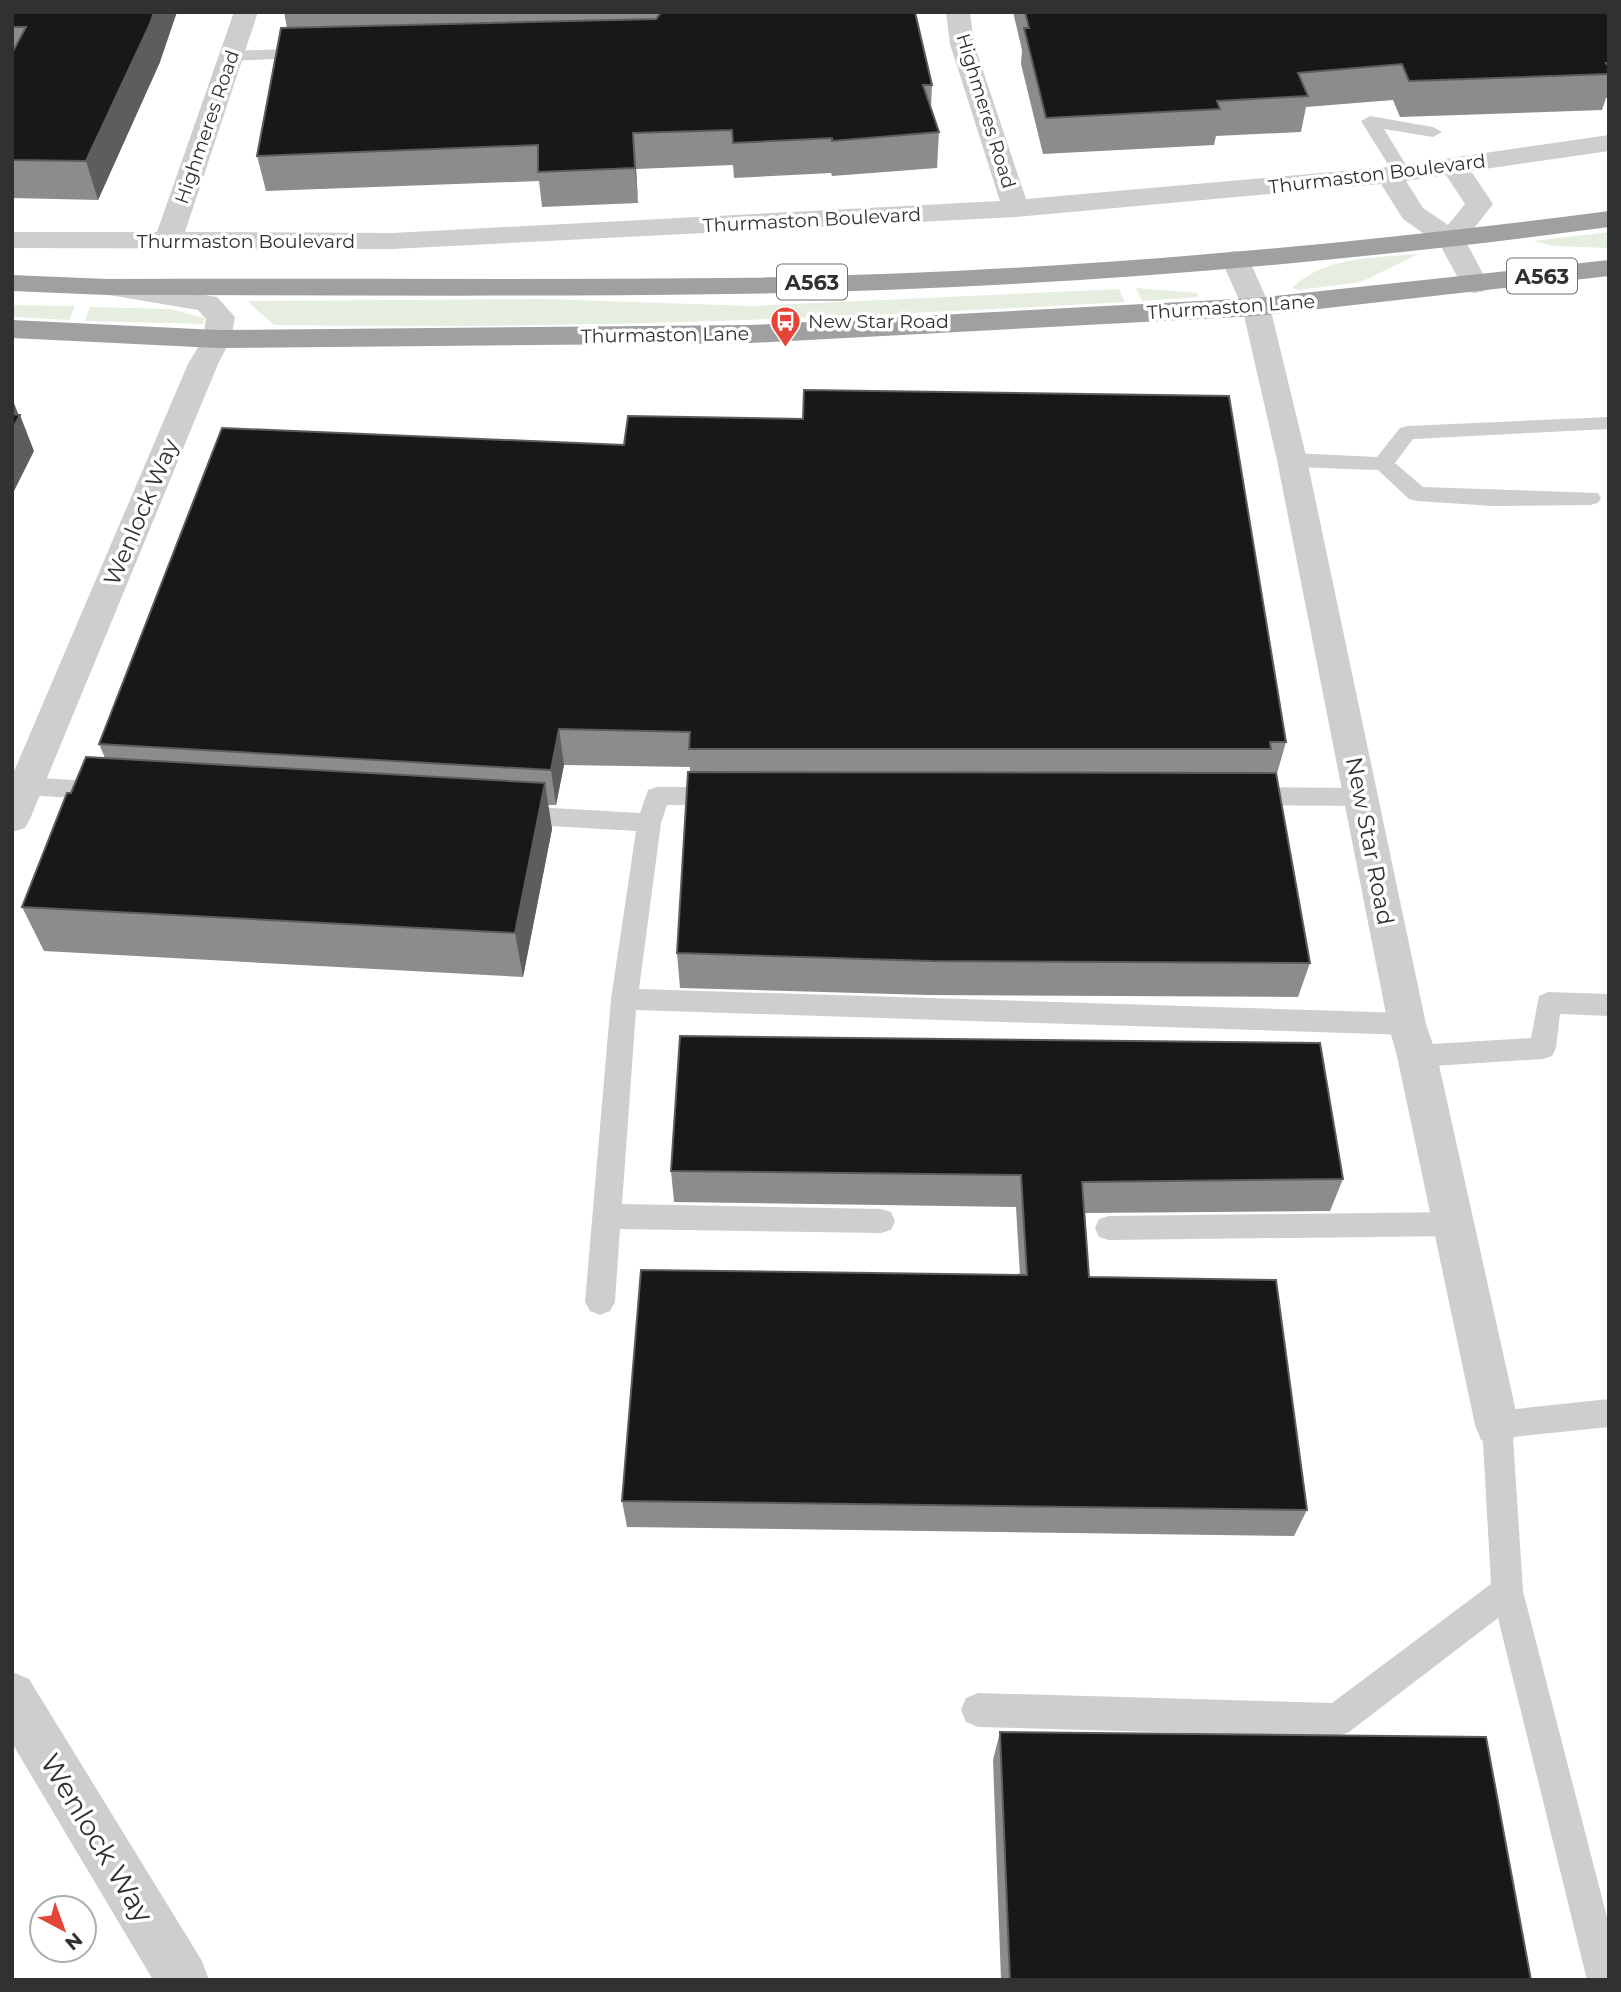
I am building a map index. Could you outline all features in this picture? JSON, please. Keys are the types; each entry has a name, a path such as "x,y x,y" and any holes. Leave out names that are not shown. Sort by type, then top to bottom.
{"highway":[{"name":"A563","path":"12,284 107,287 730,286 1117,270 1451,240 1609,219"},
{"name":"Thurmaston Lane","path":"12,329 217,339 751,334 1256,307 1475,285 1609,268"}],"street":[{"name":"Highmeres Road","path":"168,241 246,12"},
{"name":"Highmeres Road","path":"958,12 962,44 1016,209"},
{"name":"Thurmaston Boulevard","path":"12,240 392,241 1016,209 1396,174 1609,143"},
{"path":"1451,240 1479,204 1454,166"},
{"path":"1396,174 1413,213 1451,240 1475,285"},
{"name":"New Star Road","path":"1236,259 1256,307 1292,460 1412,1040 1497,1425"},
{"path":"107,287 206,303 221,317 217,339"},
{"name":"Wenlock Way","path":"12,819 24,775 203,364 217,339"},
{"name":"Wenlock Way","path":"12,1696 183,1980"}],"lane":[{"path":"231,56 326,53"},
{"path":"1396,174 1370,121 1433,132"},
{"path":"1383,464 1407,433 1609,423"},
{"path":"1292,460 1383,464 1418,494 1493,499 1590,498"},
{"path":"24,775 136,792"},
{"path":"600,1302 624,999 649,822 657,796 740,796"},
{"path":"1223,796 1361,797"},
{"path":"496,814 649,822"},
{"path":"624,999 1543,1048 1548,1003 1609,1005"},
{"path":"607,1216 881,1221"},
{"path":"1109,1228 1453,1224"},
{"path":"1605,1980 1507,1591 1497,1425 1609,1413"},
{"path":"978,1710 1338,1720 1507,1591"}],"shaded area":[{"path":"1609,232 1608,248 1553,246 1534,241"},
{"path":"1418,254 1361,282 1298,290 1292,288 1305,278 1335,264"},
{"path":"1136,288 1197,293 1199,297 1142,301"},
{"path":"1119,289 1125,302 806,318 487,326 274,325 247,301 544,299 752,306"},
{"path":"12,305 75,306 69,320 12,317"},
{"path":"90,307 170,309 205,318 203,324 85,321"}],"building":[{"path":"12,12 154,12 86,161 12,160 12,53 26,27 12,27"},
{"path":"660,12 915,12 932,85 923,85 939,132 832,141 832,138 733,143 732,130 633,133 635,168 538,172 538,145 257,156 281,28 656,19"},
{"path":"1025,12 1609,12 1609,63 1606,63 1609,74 1409,81 1402,64 1298,73 1308,96 1217,101 1220,109 1046,118 1024,28 1029,28"},
{"path":"804,390 1229,396 1286,742 1270,742 1271,749 689,749 690,732 559,729 551,770 99,744 222,428 624,445 628,416 803,419"},
{"path":"12,414 20,415 12,430"},
{"path":"86,757 545,783 515,933 22,907 67,793 71,793"},
{"path":"688,772 1276,773 1310,963 931,961 677,953"},
{"path":"680,1036 1320,1043 1343,1179 1082,1182 1089,1277 1276,1280 1307,1510 622,1501 641,1270 1027,1275 1021,1175 671,1171"},
{"path":"1000,1732 1486,1737 1531,1980 1010,1980"}],"place":[{"name":"New Star Road","path":"785,348"}]}
